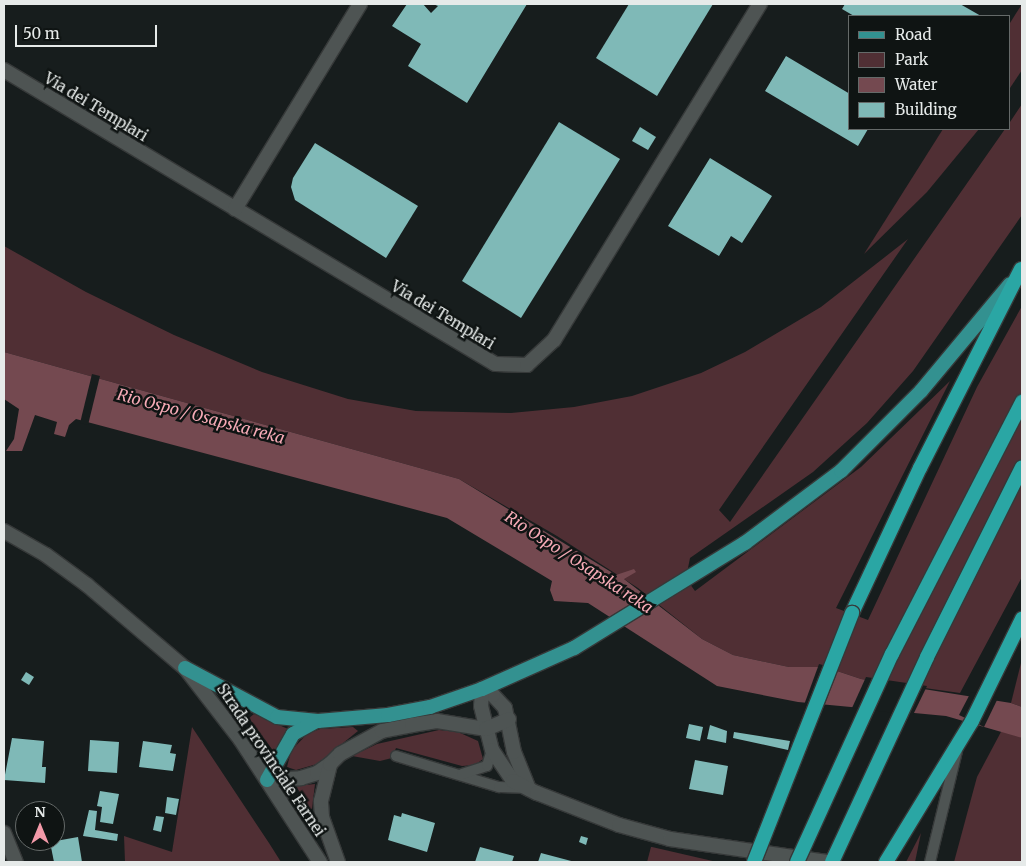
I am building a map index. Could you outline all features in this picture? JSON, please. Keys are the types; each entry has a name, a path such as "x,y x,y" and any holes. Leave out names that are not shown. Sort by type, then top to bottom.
{"highway":[{"path":"754,862 852,613 920,468 1022,268"},
{"path":"797,862 892,654 1022,402"},
{"path":"830,862 927,657 1022,466"},
{"path":"886,862 972,721 1022,619"}],"main road":[{"path":"185,668 277,717 318,721 380,716 430,707 482,690 574,648 688,580 745,543 841,471 957,351 1022,268"},
{"path":"267,780 292,734 318,721"}],"street":[{"path":"235,209 360,4"},
{"name":"Via dei Templari","path":"4,70 494,364 527,365 554,340 760,4"},
{"name":"Strada provinciale Farnei","path":"4,531 46,555 87,585 185,668 214,703 320,862"},
{"path":"529,789 514,752 509,719 505,708 493,695 482,690 481,706 492,750 513,781 529,789 601,818 670,839 830,862"},
{"path":"267,780 301,778 317,773 360,740 382,732 437,721 486,729 509,719"},
{"path":"330,764 320,801 322,818 338,862"},
{"path":"4,833 16,862"}],"lane":[{"path":"930,862 960,740"},
{"path":"462,774 487,766 492,750"},
{"path":"396,756 499,786 529,789"}],"green space":[{"path":"1022,4 1022,70 1011,86 1011,21"},
{"path":"1022,104 1022,215 913,371 867,423 813,472 690,558 688,568 687,580 695,591 861,467 950,381 836,608 868,620 977,387 1022,306 1022,577 960,693 861,679 825,667 789,667 733,655 702,639 638,588 557,536 459,479 4,352 4,246 86,292 174,335 262,372 348,399 416,411 511,413 574,407 632,396 701,373 745,352 821,307 908,239 719,510 730,522 1004,130 1011,130 1011,120"},
{"path":"942,130 978,130 927,192 864,254"},
{"path":"1022,659 1022,707 1011,703"},
{"path":"254,714 288,729 274,752 249,718"},
{"path":"192,727 281,862 125,862 124,836 172,852"},
{"path":"353,727 358,731 317,764 296,770 287,767 291,751 307,734 320,729"},
{"path":"439,730 458,732 478,741 483,759 475,765 462,766 396,748 392,758 380,761 352,756 377,744"},
{"path":"1002,730 1022,738 1022,862 954,862 977,777"},
{"path":"315,784 312,809 310,809 296,786"},
{"path":"921,833 915,862 906,862"},
{"path":"652,847 717,862 647,862"}],"water":[{"name":"Rio Ospo / Osapska reka","path":"4,352 459,479 616,575 634,569 636,572 624,579 702,639 733,655 789,667 825,667 861,679 1011,703 1022,707 1022,738 946,716 798,702 717,686 588,603 554,601 550,590 552,581 447,518 76,419 69,425 65,437 54,434 57,422 35,415 22,451 6,451 14,439 19,409 4,399"}],"pier":[{"path":"92,374 100,376 88,425 80,423"},
{"path":"819,664 838,669 824,706 804,705"},
{"path":"866,677 927,686 913,715 852,708"},
{"path":"971,692 998,698 984,727 959,715"}],"building":[{"path":"407,4 423,4 431,13 438,6 433,4 527,4 467,103 408,66 421,44 392,26"},
{"path":"629,4 713,4 657,96 596,58"},
{"path":"845,4 960,4 979,15 852,15 842,9"},
{"path":"786,56 848,93 848,130 867,130 858,146 765,91"},
{"path":"559,122 620,159 521,318 462,281"},
{"path":"640,127 656,137 648,150 632,141"},
{"path":"315,143 418,206 386,258 295,200 291,187 293,178"},
{"path":"710,158 772,196 742,243 731,236 719,256 668,226"},
{"path":"26,672 34,677 29,685 21,680"},
{"path":"689,724 703,727 700,741 686,738"},
{"path":"710,725 727,731 726,743 707,739"},
{"path":"734,732 790,741 788,750 733,738"},
{"path":"12,738 44,741 42,767 46,767 45,783 4,780"},
{"path":"90,740 119,742 117,773 88,771"},
{"path":"143,741 172,745 170,753 176,754 173,771 139,767"},
{"path":"695,760 728,766 723,795 689,789"},
{"path":"100,791 119,794 113,824 100,822 102,807 97,806"},
{"path":"167,797 179,799 176,815 165,813"},
{"path":"89,810 97,811 95,830 118,834 117,841 83,836"},
{"path":"402,813 435,823 427,852 388,840 394,815 401,817"},
{"path":"156,816 164,817 161,832 153,830"},
{"path":"581,836 588,838 586,845 579,842"},
{"path":"78,837 82,862 54,862 52,851 65,851 65,839"},
{"path":"480,847 514,856 512,862 475,862"},
{"path":"541,853 575,862 538,862"}]}
